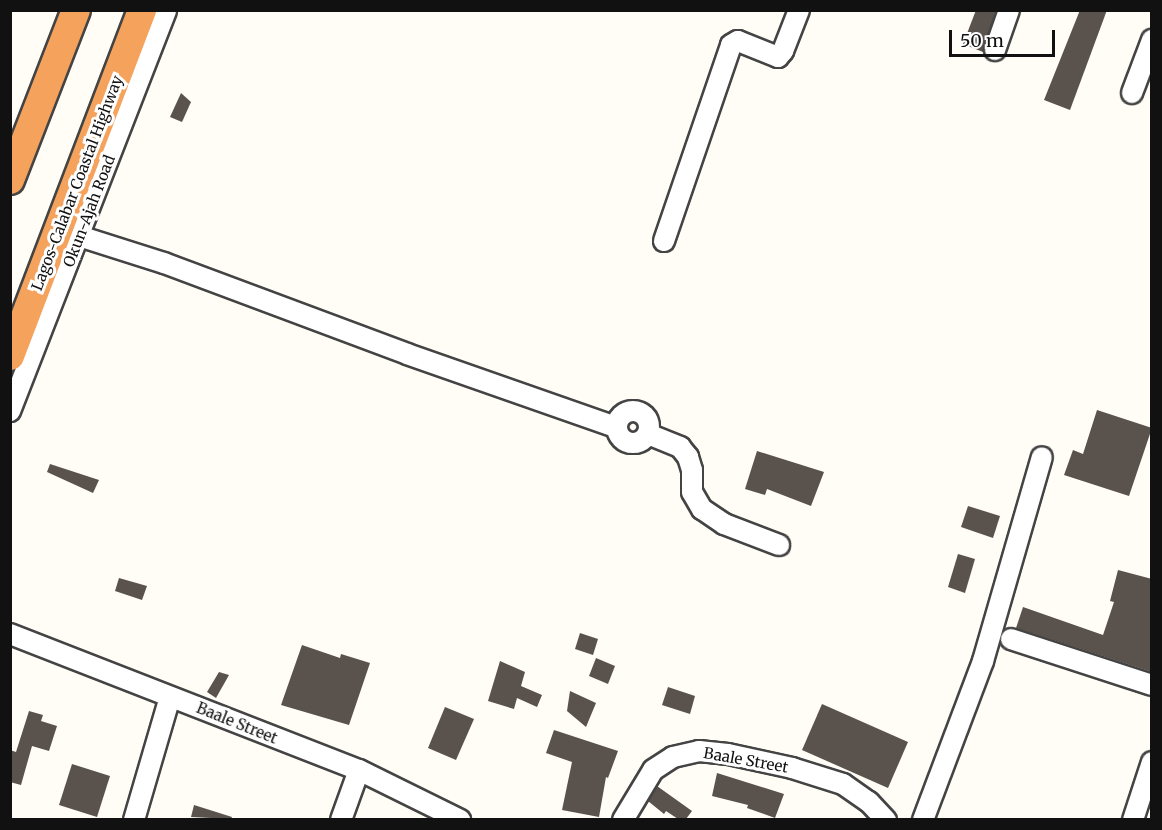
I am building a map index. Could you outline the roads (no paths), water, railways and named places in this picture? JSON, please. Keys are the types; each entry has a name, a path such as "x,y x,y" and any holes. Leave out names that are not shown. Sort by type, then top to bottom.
{"highway":[{"path":"10,180 76,10"},
{"name":"Lagos-Calabar Coastal Highway","path":"10,356 142,10"}],"street":[{"name":"Okun-Ajah Road","path":"10,411 166,10"},
{"path":"664,241 731,45 738,41 778,57 783,51 799,10"},
{"path":"995,50 1009,10"},
{"path":"1132,93 1150,48"},
{"path":"80,236 164,263 407,354 616,427 619,438 629,444 640,442 648,434 680,447 688,457 692,470 692,492 702,509 724,524 779,545"},
{"path":"923,819 983,661 1042,457"},
{"name":"Baale Street","path":"10,634 358,770 460,819"},
{"path":"1011,639 1152,685"},
{"path":"134,819 170,696"},
{"name":"Baale Street","path":"623,819 654,770 673,757 699,751 728,754 792,768 843,784 869,802 886,819"},
{"path":"1133,819 1152,762"},
{"path":"341,819 358,770"}]}
